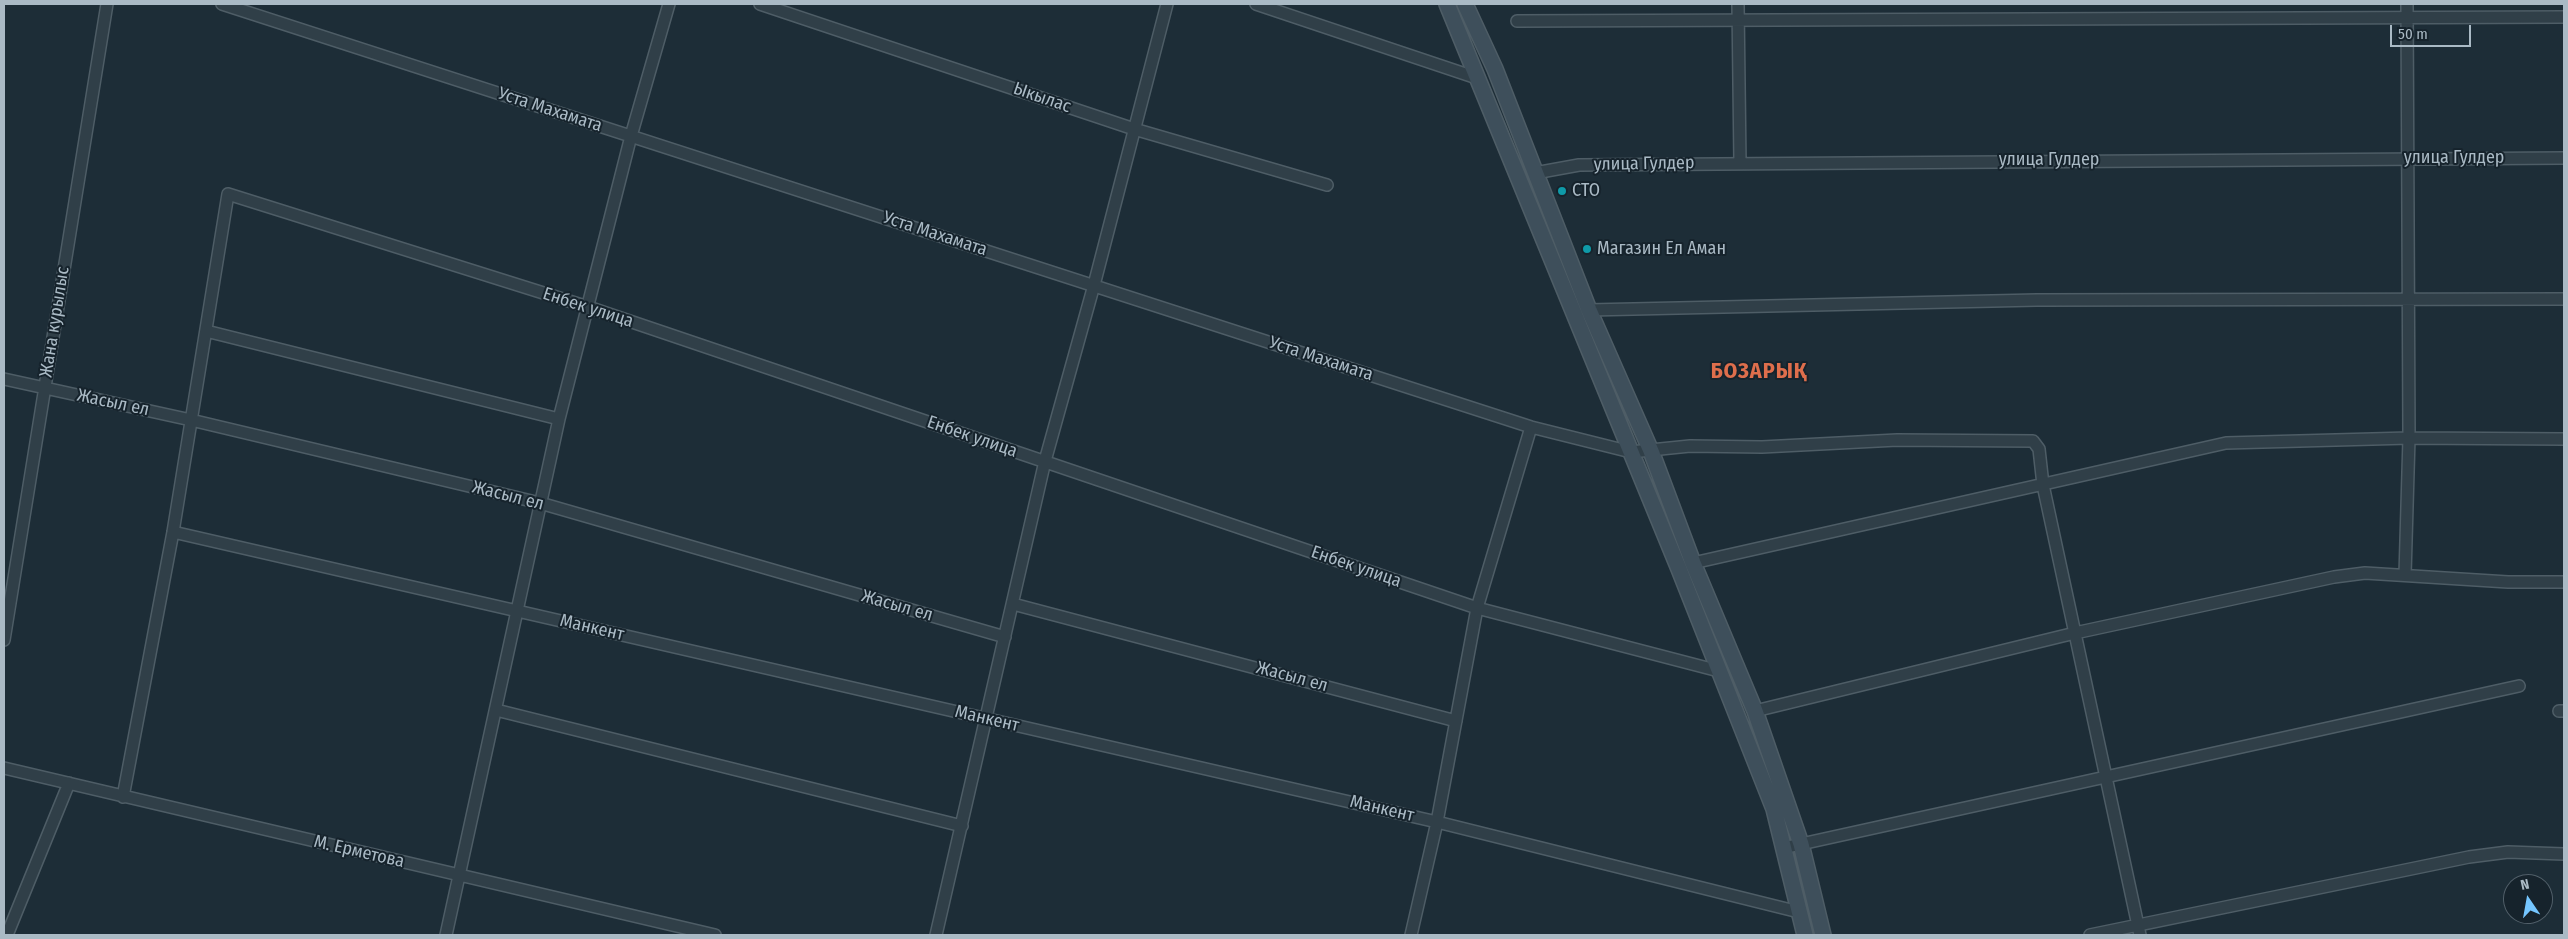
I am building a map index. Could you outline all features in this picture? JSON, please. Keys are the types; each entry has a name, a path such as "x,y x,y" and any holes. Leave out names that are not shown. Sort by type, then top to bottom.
{"main road":[{"path":"1447,4 1631,452 1774,809 1805,935"},
{"path":"1465,4 1495,69 1589,310 1651,451 1693,563 1755,711 1801,844 1823,935"}],"street":[{"name":"Жана курылыс","path":"4,640 107,4"},
{"name":"Уста Махамата","path":"222,4 1094,285 1530,428 1631,452 1690,446 1762,446 1897,440 2030,440 2036,443 2039,449 2043,484 2139,930"},
{"path":"446,935 559,419 631,136 669,4"},
{"name":"Ыкылас","path":"760,4 1134,129 1327,186"},
{"path":"936,935 1045,461 1094,285 1167,4"},
{"path":"1256,4 1477,78"},
{"path":"1738,4 1740,163"},
{"path":"2405,575 2409,438 2407,4"},
{"path":"1517,21 2564,17"},
{"name":"улица Гулдер","path":"1535,173 1579,165 2564,158"},
{"name":"Енбек улица","path":"206,331 228,194 588,307 1477,608 1719,671"},
{"path":"1589,310 2037,300 2564,299"},
{"path":"123,797 173,532 206,331 559,419"},
{"name":"Жасыл ел","path":"4,379 191,420 540,503 1005,637"},
{"path":"1411,935 1437,822 1477,608 1530,428"},
{"path":"1693,563 2226,443 2409,438 2564,439"},
{"name":"Манкент","path":"173,532 1437,822 1799,912"},
{"path":"1755,711 2075,633 2334,577 2365,574 2508,582 2564,582"},
{"name":"Жасыл ел","path":"1013,604 1456,720"},
{"path":"1783,848 2519,686"},
{"path":"496,710 962,826"},
{"name":"М. Ерметова","path":"4,768 715,935"},
{"path":"6,934 69,783"},
{"path":"2090,935 2139,930 2469,857 2508,852 2564,854"}],"place":[{"name":"СТО","path":"1562,191"},
{"name":"Магазин Ел Аман","path":"1587,249"}],"district":[{"name":"БОЗАРЫҚ","path":"1759,372"}]}
